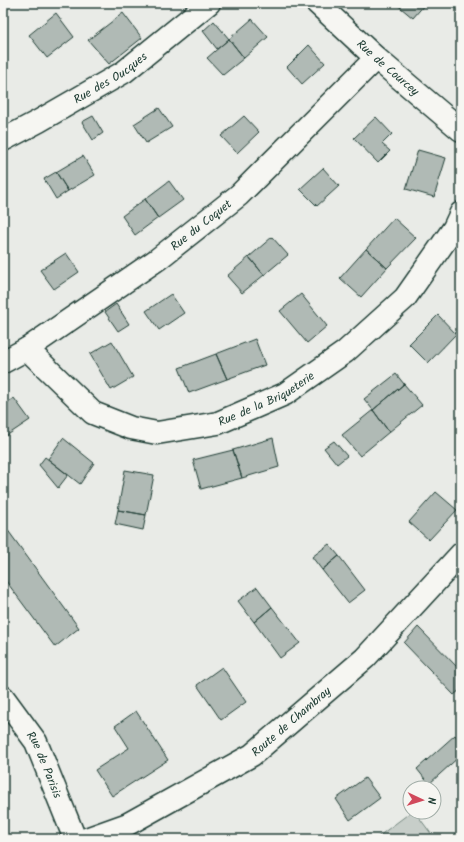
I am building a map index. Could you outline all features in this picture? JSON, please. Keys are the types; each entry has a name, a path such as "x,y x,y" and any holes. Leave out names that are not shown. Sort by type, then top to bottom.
{"street":[{"name":"Rue des Oucques","path":"3,140 124,72 209,3"},
{"name":"Rue de Courcey","path":"317,3 376,58 461,130"},
{"name":"Rue du Coquet","path":"3,362 27,349 158,259 239,195 376,58"},
{"name":"Rue de la Briqueterie","path":"27,349 93,413 131,428 157,433 218,423 285,394 345,352 405,298 454,228 461,213"},
{"name":"Route de Chambray","path":"86,839 128,824 252,755 365,658 461,554"},
{"name":"Rue de Parisis","path":"3,698 36,742 75,839"}],"shaded area":[{"path":"402,819 402,820 421,820 435,839 375,839"}],"building":[{"path":"395,3 426,3 413,18"},
{"path":"56,13 74,37 47,58 29,35"},
{"path":"123,13 142,38 109,64 88,40"},
{"path":"252,19 268,37 244,58 229,39"},
{"path":"214,21 229,39 217,49 203,31"},
{"path":"229,39 244,58 223,75 207,58"},
{"path":"309,45 325,63 302,84 287,67"},
{"path":"159,108 172,127 146,143 134,124"},
{"path":"93,116 103,133 93,140 82,122"},
{"path":"244,116 259,132 237,153 221,136"},
{"path":"376,117 392,134 382,144 390,151 378,163 354,138"},
{"path":"418,150 446,158 434,197 406,189"},
{"path":"83,156 95,175 68,191 56,172"},
{"path":"323,168 339,186 317,206 300,189"},
{"path":"56,172 68,191 56,199 44,179"},
{"path":"169,181 183,200 158,218 145,199"},
{"path":"145,199 158,218 135,235 122,216"},
{"path":"394,218 416,238 387,268 366,249"},
{"path":"272,237 288,255 264,275 249,257"},
{"path":"366,249 387,268 361,297 340,278"},
{"path":"66,253 79,272 54,289 40,270"},
{"path":"249,257 264,275 242,293 227,276"},
{"path":"171,294 184,313 159,330 146,311"},
{"path":"301,294 327,326 307,343 280,311"},
{"path":"116,304 129,324 118,331 105,312"},
{"path":"438,315 456,334 428,363 409,344"},
{"path":"255,339 265,365 227,379 216,354"},
{"path":"112,341 133,377 111,390 90,354"},
{"path":"216,354 227,379 189,393 179,368"},
{"path":"396,374 404,384 373,410 364,399"},
{"path":"404,384 422,405 389,432 373,410"},
{"path":"14,398 30,420 3,438 3,405"},
{"path":"373,410 389,432 360,456 342,435"},
{"path":"63,438 94,463 80,484 48,459"},
{"path":"273,438 279,467 242,478 233,450"},
{"path":"334,441 347,456 337,464 324,448"},
{"path":"233,450 242,478 201,489 193,460"},
{"path":"45,457 68,475 58,488 39,465"},
{"path":"125,470 154,475 146,515 118,510"},
{"path":"436,492 457,510 429,540 409,522"},
{"path":"118,510 146,515 143,530 115,524"},
{"path":"4,525 79,628 55,647 3,577"},
{"path":"329,544 339,556 322,570 312,557"},
{"path":"339,556 365,590 348,603 322,570"},
{"path":"257,587 272,607 254,622 238,601"},
{"path":"272,607 300,643 280,658 254,622"},
{"path":"418,627 461,671 461,689 454,695 404,643"},
{"path":"222,667 246,702 221,720 197,685"},
{"path":"136,711 168,760 112,796 95,770 129,748 115,726"},
{"path":"455,735 461,742 461,755 433,780 426,780 417,769"},
{"path":"365,778 380,798 350,820 336,799"}]}
